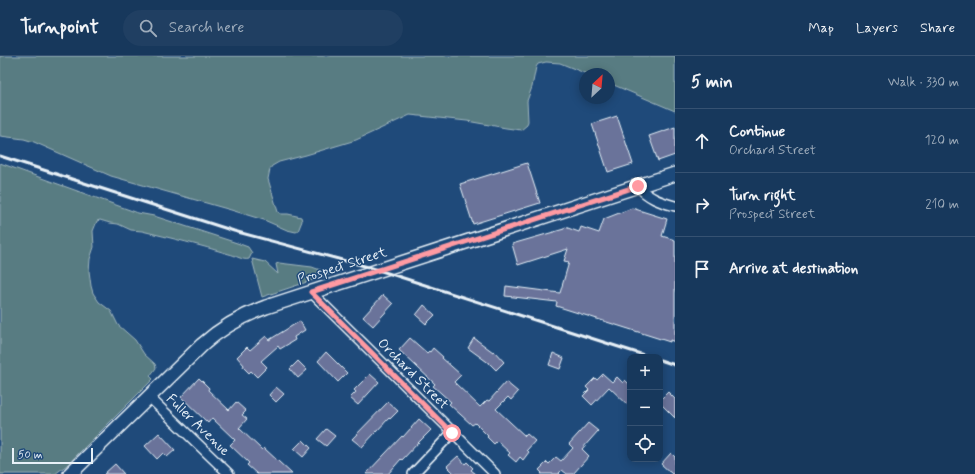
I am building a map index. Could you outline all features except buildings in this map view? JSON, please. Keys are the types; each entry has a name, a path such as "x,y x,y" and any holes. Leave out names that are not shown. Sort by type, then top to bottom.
{"main road":[{"name":"Prospect Street","path":"70,474 202,345 225,327 240,318 255,311 311,292 675,174"}],"street":[{"path":"638,186 651,198 675,206"},
{"name":"Orchard Street","path":"311,292 495,474"},
{"name":"Fuller Avenue","path":"148,397 229,474"},
{"path":"413,474 452,433"}],"green space":[{"path":"0,56 675,56 675,111 615,86 615,68 579,68 579,71 560,63 546,62 538,64 536,67 532,87 527,101 528,121 527,125 521,130 467,121 410,115 356,140 279,162 270,169 268,179 278,212 281,214 301,217 302,221 298,231 296,232 231,210 111,176 34,142 24,139 0,136"},
{"path":"0,163 138,213 154,216 237,243 248,247 252,253 249,259 244,259 186,242 142,231 131,230 118,224 100,220 97,221 93,231 94,247 90,259 89,271 93,293 99,302 111,311 118,325 135,340 144,354 155,364 156,368 150,376 153,379 67,465 55,474 0,474"},
{"path":"252,259 265,262 278,274 276,264 279,263 312,267 331,274 262,297"}],"railway":[{"path":"0,156 234,231 372,268 641,354"},
{"path":"663,361 675,365"}],"route":[{"path":"452,433 311,292 638,186"}]}
